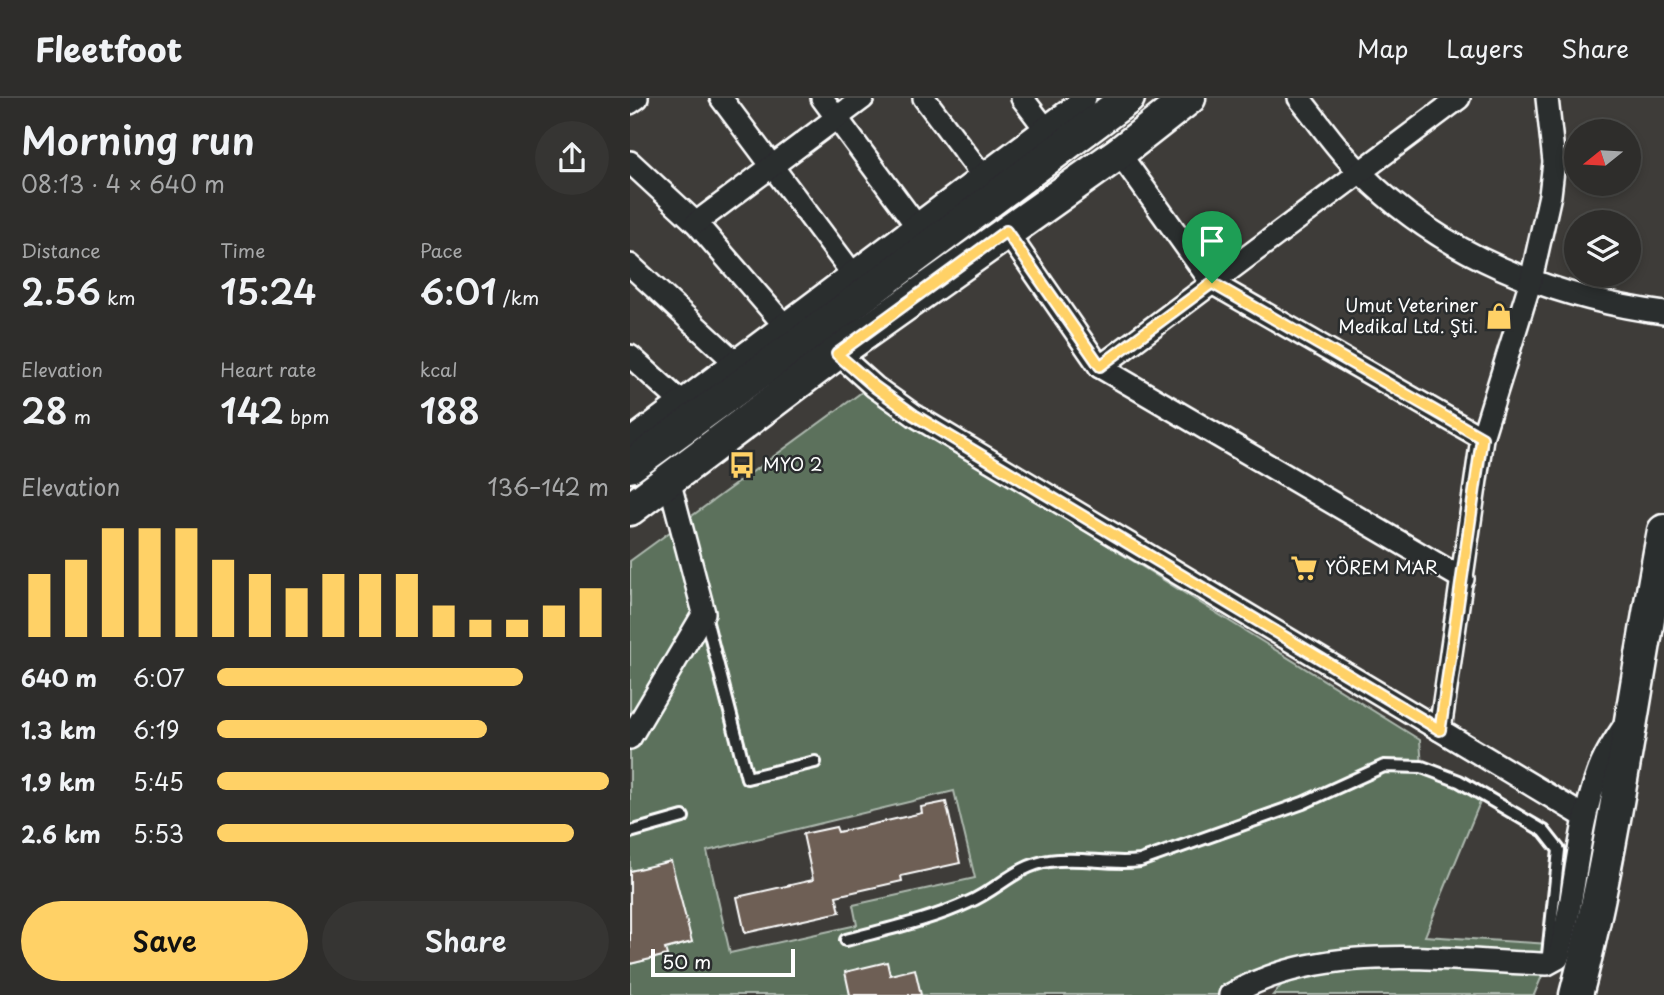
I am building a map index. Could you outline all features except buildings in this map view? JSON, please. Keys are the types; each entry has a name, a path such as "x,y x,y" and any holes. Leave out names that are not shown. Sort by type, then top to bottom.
{"main road":[{"path":"630,466 791,333 1128,98"},
{"path":"630,509 837,354 1119,153 1189,98"},
{"path":"1576,995 1595,923 1664,531"}],"street":[{"path":"630,103 637,98"},
{"path":"721,98 852,273"},
{"path":"822,98 916,225"},
{"path":"696,223 863,98"},
{"path":"924,98 982,175"},
{"path":"1022,98 1045,128"},
{"path":"630,440 735,362 791,333 852,273 1085,98"},
{"path":"1298,98 1359,172 1444,240 1492,265 1531,280 1626,308 1664,313"},
{"path":"1100,366 1459,98"},
{"path":"1440,730 1482,438 1531,280 1550,195 1554,162 1547,98"},
{"path":"1119,153 1212,283 1482,438"},
{"path":"630,162 696,223 791,333"},
{"path":"1006,231 1100,366 1463,579"},
{"path":"630,265 735,362"},
{"path":"837,354 875,387 914,415 1585,817"},
{"path":"630,356 681,402"},
{"path":"630,738 704,612 669,480"},
{"path":"1230,995 1296,968 1369,958 1547,964 1558,958 1565,933 1585,817 1597,774 1634,711"}],"lane":[{"path":"704,612 747,778 815,762"},
{"path":"846,940 969,902 997,887 1021,869 1048,861 1080,858 1115,864 1140,861 1303,803 1384,766 1409,766 1422,767 1459,780 1544,831 1559,850 1547,964"},
{"path":"630,832 683,817"}],"green space":[{"path":"862,392 1420,740 1422,767 1483,795 1425,936 1549,944 1547,964 1534,995 1273,995 1295,969 1230,995 630,995 630,964 666,955 665,949 692,942 630,871 630,561","holes":["954,791 975,878 853,905 857,925 730,953 707,851"]}],"place":[{"name":"Umut Veteriner Medikal Ltd. Şti.","path":"1499,316"},
{"name":"MYO 2","path":"742,465"},
{"name":"YÖREM MAR","path":"1304,568"}],"route":[{"path":"1006,231 1100,366 1212,283 1482,438 1440,730 914,415 875,387 837,354 1006,231"}]}
